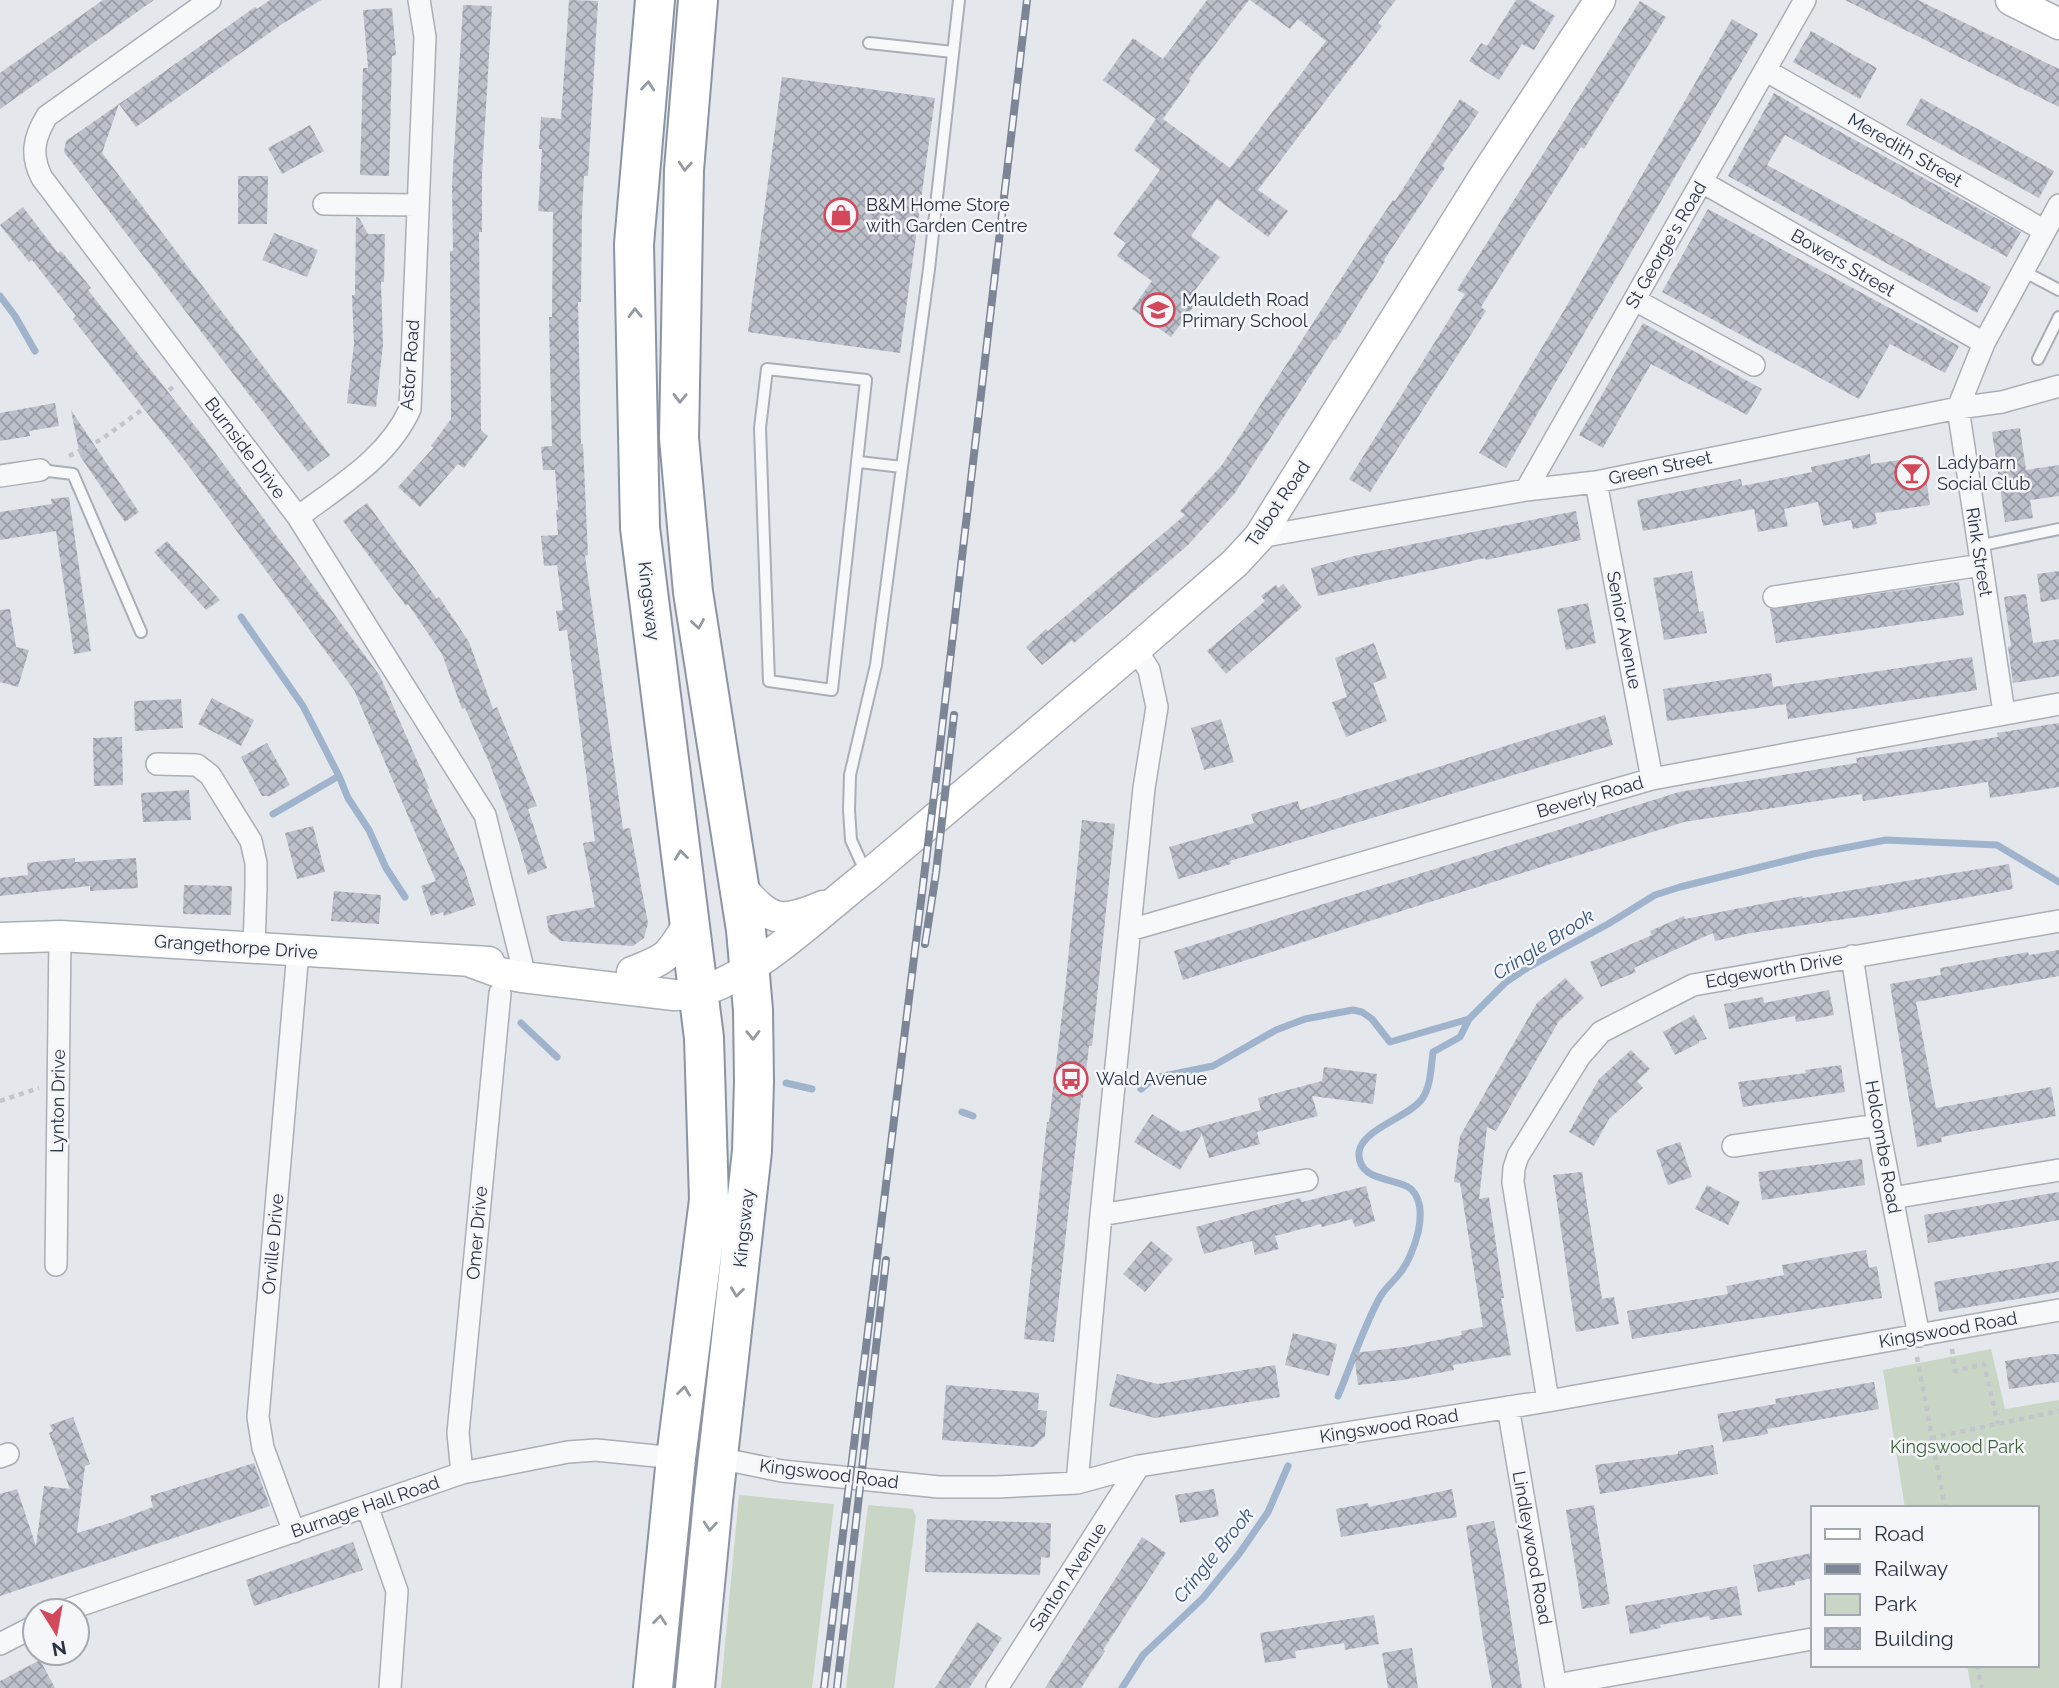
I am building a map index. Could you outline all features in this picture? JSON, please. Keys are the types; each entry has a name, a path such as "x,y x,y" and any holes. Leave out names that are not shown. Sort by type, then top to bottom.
{"highway":[{"name":"Kingsway","path":"655,0 634,244 640,528 689,923 718,979 754,1081 752,1151 695,1688"},
{"name":"Kingsway","path":"698,0 684,170 679,438 693,592 740,886 718,979"},
{"name":"Kingsway","path":"653,1688 676,1458 709,1200 725,1113 718,979 724,934 716,846 720,768"}],"street":[{"name":"Burnside Drive","path":"210,0 47,116 37,132 35,165 189,375 298,517 485,815 515,978"},
{"name":"Astor Road","path":"298,517 382,451 403,424 410,410 425,37 419,0"},
{"name":"Talbot Road","path":"718,979 795,937 834,901 1136,649 1235,563 1259,537 1484,177 1600,0"},
{"name":"St George's Road","path":"1526,490 1805,0"},
{"path":"2019,2 2059,24"},
{"name":"Meredith Street","path":"1765,70 2045,230"},
{"name":"Bowers Street","path":"1702,182 1984,343"},
{"path":"324,204 417,205"},
{"path":"1958,408 1984,343 2059,205"},
{"path":"1635,300 1754,365"},
{"name":"Green Street","path":"1259,537 1526,490 1596,482 1958,408 2002,402 2059,386"},
{"name":"Rink Street","path":"1958,408 2004,713"},
{"path":"0,477 40,470"},
{"name":"Senior Avenue","path":"1596,482 1652,779"},
{"path":"1774,597 1980,556"},
{"path":"1077,1483 1144,788 1157,707 1149,670 1136,649"},
{"name":"Beverly Road","path":"1130,930 1652,779 2059,705"},
{"path":"157,764 197,765 211,775 251,841 256,875 254,947"},
{"name":"Talbot Road","path":"740,886 768,915 785,918 804,914 834,901"},
{"name":"Edgeworth Drive","path":"1548,1401 1513,1182 1514,1168 1518,1156 1580,1056 1601,1032 1693,985 2059,921"},
{"path":"632,972 664,959 677,944 689,923"},
{"name":"Grangethorpe Drive","path":"0,938 60,936 471,962 515,978 674,995 718,979"},
{"name":"Lynton Drive","path":"56,1265 60,936"},
{"name":"Orville Drive","path":"294,1532 263,1448 258,1418 298,951"},
{"name":"Holcombe Road","path":"1852,956 1878,1125 1916,1337"},
{"name":"Grangethorpe Drive","path":"515,978 632,972 718,979"},
{"name":"Omer Drive","path":"462,1473 458,1433 515,978"},
{"path":"1733,1146 1878,1125"},
{"path":"1892,1198 2059,1170"},
{"path":"1101,1215 1307,1180"},
{"name":"Kingswood Road","path":"718,1458 782,1471 939,1487 996,1488 1077,1483 1139,1465 1548,1401 2059,1310"},
{"name":"Lindleywood Road","path":"1508,1407 1556,1686"},
{"name":"Burnage Hall Road","path":"91,1602 462,1473 568,1452 676,1458"},
{"name":"Santon Avenue","path":"997,1688 1139,1465"},
{"path":"367,1506 397,1591 390,1688"},
{"path":"0,1644 21,1633"},
{"path":"1556,1686 1811,1639"}],"lane":[{"path":"867,876 851,840 850,775 876,665 929,269 959,0"},
{"path":"869,43 953,52"},
{"path":"2023,271 2059,290"},
{"path":"2038,359 2059,317"},
{"path":"767,369 866,380 859,462 832,690 769,681 760,428 767,369"},
{"path":"859,462 902,467"},
{"path":"40,470 74,474 141,632"},
{"path":"1980,556 2059,529"}],"path":[{"path":"40,470 102,439 189,375"},
{"path":"0,1101 58,1082"},
{"path":"1949,1331 1955,1371 1984,1364 1998,1424"},
{"path":"1916,1337 1945,1506"},
{"path":"1931,1438 2059,1411"},
{"path":"1977,1667 1982,1688"}],"green space":[{"name":"Kingswood Park","path":"1991,1349 2005,1409 2059,1400 2059,1688 1971,1688 1967,1667 2038,1667 2038,1506 1905,1506 1883,1370"},
{"path":"739,1495 834,1504 812,1688 721,1688"},
{"path":"868,1505 913,1509 916,1517 894,1688 846,1688"}],"building":[{"path":"103,0 154,0 0,109 0,73"},
{"path":"270,0 321,0 282,24 136,127 119,104 255,7 257,9"},
{"path":"569,0 598,1 588,176 584,176 581,302 578,302 581,444 588,555 585,556 623,829 630,828 648,923 644,938 633,946 561,941 549,932 546,916 595,907 583,843 595,841 567,630 559,631 556,611 563,610 557,565 544,566 541,536 558,535 558,510 555,470 543,470 541,447 552,446 549,317 552,317 553,212 538,211 542,149 539,149 541,117 561,119"},
{"path":"1207,0 1249,0 1189,79 1191,80 1163,119 1230,168 1326,41 1298,19 1290,29 1250,0 1396,0 1378,23 1382,26 1258,190 1288,211 1268,237 1217,199 1191,236 1220,257 1195,290 1202,295 1171,337 1132,309 1152,281 1117,256 1126,243 1113,234 1160,170 1134,150 1156,119 1103,80 1133,38 1163,59"},
{"path":"1516,0 1529,0 1555,16 1534,50 1522,44 1499,80 1469,61 1481,43 1487,46"},
{"path":"1845,0 1918,0 2059,69 2059,107"},
{"path":"1640,1 1666,17 1481,307 1486,311 1370,492 1349,479 1465,294 1457,290"},
{"path":"463,5 492,6 482,174 482,232 479,232 481,430 488,436 464,468 458,464 420,507 398,487 434,447 431,446 451,419 450,251 453,251 452,185"},
{"path":"392,8 396,55 392,56 389,176 360,175 363,68 368,68 363,10"},
{"path":"1732,19 1758,34 1506,468 1479,453"},
{"path":"1811,31 1877,68 1860,99 1793,62"},
{"name":"B&M Home Store with Garden Centre","path":"782,77 935,98 900,353 748,332"},
{"path":"1774,93 2021,232 2007,257 1785,135 1767,165 1991,287 1977,313 1728,176"},
{"path":"1921,98 2054,171 2039,198 1906,125"},
{"path":"1460,99 1479,112 1442,166 1445,168 1384,260 1336,340 1334,339 1235,493 1188,545 1074,643 1072,640 1042,665 1026,647 1185,515 1180,511 1222,465 1371,232 1393,200 1395,201"},
{"path":"119,104 102,153 330,455 308,472 64,152 66,141"},
{"path":"310,125 324,151 282,174 268,148"},
{"path":"238,176 268,176 267,224 238,224"},
{"path":"23,207 58,253 61,251 91,288 88,290 202,435 380,676 465,871 476,905 444,916 443,912 431,916 421,886 436,881 354,690 185,461 73,319 76,316 32,260 29,262 0,225"},
{"path":"1708,209 1959,346 1945,373 1890,344 1859,399 1662,292"},
{"path":"356,217 368,234 385,234 384,282 381,282 383,345 376,407 347,403 354,344 352,295 355,295"},
{"path":"274,233 318,250 307,277 262,260"},
{"path":"1643,323 1762,389 1747,415 1651,364 1603,448 1579,435"},
{"path":"55,403 59,426 29,431 30,436 0,441 0,413"},
{"path":"71,410 139,512 125,522 80,456"},
{"path":"2020,428 2026,470 2059,465 2059,496 2030,500 2033,518 2005,522 1992,432"},
{"path":"1870,454 1871,464 1923,457 1930,505 1875,513 1877,524 1853,529 1851,520 1823,526 1818,502 1784,509 1788,526 1758,532 1754,509 1643,531 1637,500 1741,479 1742,486 1812,472 1811,467"},
{"path":"69,497 91,651 74,654 56,531 0,540 0,512 52,504 51,499"},
{"path":"367,503 437,599 439,597 469,642 493,709 497,707 537,806 528,809 547,868 528,875 489,762 465,708 462,709 442,654 408,604 406,606 343,521"},
{"path":"1576,511 1581,540 1486,560 1485,558 1318,596 1311,568 1354,556"},
{"path":"167,541 220,600 206,610 154,552"},
{"path":"1692,571 1699,612 1703,611 1707,633 1664,640 1653,578"},
{"path":"2059,571 2059,599 2041,602 2037,574"},
{"path":"1959,582 1964,615 1776,643 1770,609"},
{"path":"1283,584 1302,607 1226,674 1207,651 1265,601 1261,596 1276,585 1278,588"},
{"path":"2026,594 2033,643 2059,639 2059,676 2013,683 2004,597"},
{"path":"1588,603 1596,643 1566,650 1557,609"},
{"path":"10,609 16,647 29,650 18,687 0,682 0,610"},
{"path":"1374,643 1387,678 1373,683 1387,721 1346,737 1332,702 1347,697 1335,658"},
{"path":"1972,657 1977,690 1788,719 1786,704 1667,721 1663,689 1771,673 1773,687"},
{"path":"212,698 254,720 241,746 198,724"},
{"path":"181,699 183,728 135,731 134,701"},
{"path":"1605,715 1613,745 1178,879 1169,847 1254,823 1251,814 1298,801 1300,810"},
{"path":"1221,719 1234,762 1204,770 1191,728"},
{"path":"2059,723 2059,787 1990,798 1988,782 1863,801 1862,794 1684,822 1183,980 1174,951 1679,792 1857,763 1856,758 1998,737 1997,733"},
{"path":"122,737 123,785 94,786 93,738"},
{"path":"267,743 290,785 270,796 262,796 241,757"},
{"path":"189,790 191,820 143,822 141,793"},
{"path":"1082,820 1115,824 1092,1046 1089,1046 1081,1098 1054,1342 1024,1339"},
{"path":"313,826 325,872 297,879 285,833"},
{"path":"75,858 75,862 136,858 138,888 90,891 90,886 0,896 0,878 28,875 27,863"},
{"path":"2009,864 2013,889 1715,941 1713,933 1634,968 1636,972 1601,987 1590,962 1652,935 1650,931 1684,916 1685,919 1802,896 1803,898"},
{"path":"184,885 232,886 231,915 183,914"},
{"path":"334,891 381,895 379,924 331,921"},
{"path":"2059,950 2059,976 1916,1002 1936,1108 2051,1087 2056,1116 1941,1137 1942,1142 1917,1147 1890,984 1941,975 1940,968 2028,952 2029,955"},
{"path":"1565,978 1584,998 1559,1021 1496,1131 1487,1127 1479,1199 1489,1197 1511,1355 1453,1365 1454,1370 1403,1380 1358,1385 1354,1353 1404,1347 1462,1335 1461,1331 1483,1327 1460,1183 1454,1182 1460,1136 1537,1003"},
{"path":"1829,990 1834,1015 1796,1022 1795,1016 1729,1029 1724,1004 1763,997 1764,1003"},
{"path":"1694,1015 1707,1039 1675,1055 1663,1032"},
{"path":"1631,1050 1650,1069 1637,1081 1643,1088 1609,1119 1594,1146 1569,1132 1599,1079"},
{"path":"1841,1065 1845,1092 1743,1107 1738,1082 1806,1073 1805,1070"},
{"path":"1324,1067 1377,1074 1373,1104 1312,1096 1318,1116 1257,1132 1260,1144 1209,1158 1202,1134 1180,1170 1134,1142 1152,1114 1181,1132 1261,1110 1258,1098 1322,1081"},
{"path":"1680,1142 1692,1177 1668,1185 1656,1150"},
{"path":"1862,1159 1865,1185 1762,1200 1758,1172"},
{"path":"1582,1172 1602,1299 1614,1297 1619,1324 1576,1332 1553,1175"},
{"path":"1707,1185 1740,1202 1728,1225 1695,1209"},
{"path":"1366,1186 1375,1221 1355,1227 1352,1219 1275,1236 1279,1249 1255,1255 1252,1241 1204,1254 1196,1227 1300,1198 1302,1202"},
{"path":"2059,1192 2059,1220 1928,1243 1924,1215"},
{"path":"1151,1241 1173,1259 1145,1292 1123,1274"},
{"path":"1866,1250 1869,1268 1877,1266 1882,1298 1632,1339 1627,1311 1728,1294 1726,1286 1784,1275 1782,1265"},
{"path":"2059,1261 2059,1292 1939,1312 1934,1282"},
{"path":"1293,1333 1337,1344 1329,1376 1285,1365"},
{"path":"2059,1354 2059,1382 2009,1389 2005,1361"},
{"path":"1275,1365 1280,1397 1155,1418 1109,1406 1117,1374 1158,1384"},
{"path":"1874,1382 1879,1409 1767,1429 1768,1434 1723,1442 1717,1414 1776,1404 1775,1399"},
{"path":"946,1385 1039,1393 1038,1410 1047,1411 1045,1436 1034,1447 942,1440"},
{"path":"73,1417 90,1464 85,1466 77,1533 153,1507 150,1496 254,1463 270,1506 0,1596 0,1494 17,1489 36,1546 44,1486 70,1489 49,1433 53,1431 50,1425"},
{"path":"1713,1445 1718,1474 1600,1494 1595,1465 1678,1454 1678,1451"},
{"path":"1214,1489 1219,1516 1180,1523 1175,1495"},
{"path":"1452,1489 1457,1517 1341,1537 1336,1509 1368,1503 1369,1507"},
{"path":"1594,1505 1610,1604 1582,1609 1566,1510"},
{"path":"927,1519 1051,1523 1050,1558 1041,1557 1040,1575 925,1572"},
{"path":"1494,1521 1522,1688 1492,1688 1483,1638 1466,1526"},
{"path":"1142,1537 1166,1553 1103,1650 1105,1651 1081,1688 1045,1688"},
{"path":"353,1542 363,1570 254,1606 246,1580"},
{"path":"1811,1553 1811,1578 1795,1582 1795,1585 1758,1592 1753,1565"},
{"path":"1737,1586 1742,1615 1710,1620 1709,1616 1660,1625 1661,1628 1630,1634 1625,1606"},
{"path":"1374,1615 1379,1644 1345,1650 1344,1643 1295,1651 1296,1658 1265,1663 1260,1633"},
{"path":"977,1622 1002,1638 969,1688 935,1688"},
{"path":"1412,1648 1418,1688 1388,1688 1382,1653"},
{"path":"27,1667 44,1667 55,1688 0,1688 0,1681"}],"waterway":[{"path":"0,296 35,351"},
{"path":"241,617 303,706 348,798 369,830 386,868 405,897"},
{"path":"273,814 339,776"},
{"name":"Cringle Brook","path":"1338,1396 1374,1309 1410,1255 1420,1219 1417,1197 1411,1189 1379,1178 1364,1169 1359,1152 1362,1144 1377,1130 1416,1106 1425,1094 1429,1082 1433,1052 1460,1037 1469,1019 1506,982 1655,895 1813,854 1886,840 1997,845 2059,882"},
{"path":"1141,1089 1154,1078 1213,1066 1276,1030 1305,1019 1353,1010 1362,1012 1372,1019 1390,1042 1469,1019"},
{"path":"521,1023 557,1057"},
{"path":"786,1083 812,1089"},
{"path":"962,1112 973,1116"},
{"name":"Cringle Brook","path":"1122,1688 1143,1655 1203,1598 1239,1554 1268,1512 1288,1466"}],"railway":[{"path":"824,1688 938,763 1027,0"},
{"path":"925,944 954,715"},
{"path":"837,1688 886,1260"}],"place":[{"name":"B&M Home Store with Garden Centre","path":"841,215"},
{"name":"Mauldeth Road Primary School","path":"1158,310"},
{"name":"Ladybarn Social Club","path":"1912,473"},
{"name":"Wald Avenue","path":"1071,1079"}]}
